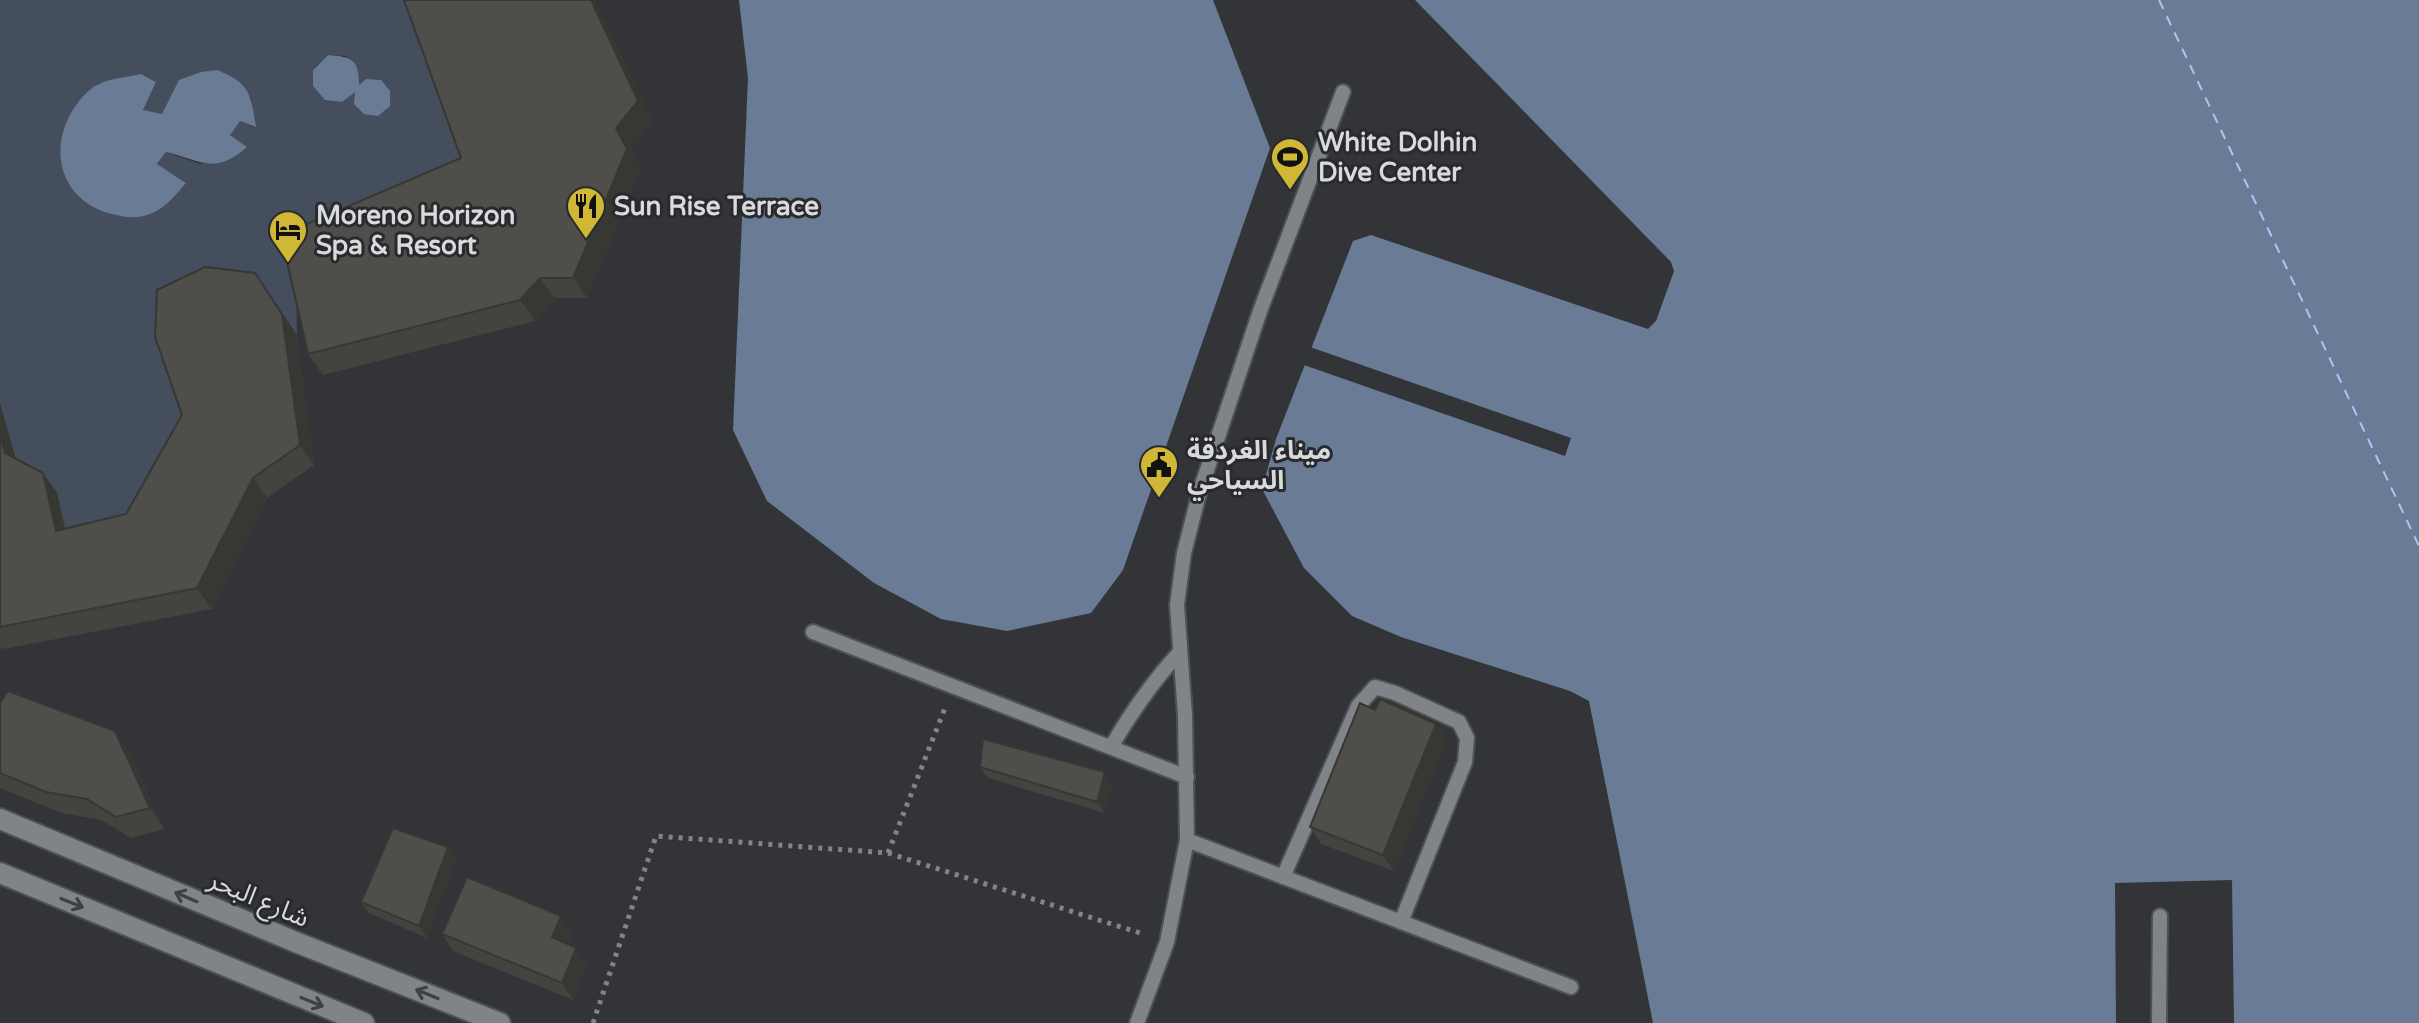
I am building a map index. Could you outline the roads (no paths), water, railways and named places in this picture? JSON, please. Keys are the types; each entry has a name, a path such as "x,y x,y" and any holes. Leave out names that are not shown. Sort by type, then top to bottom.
{"main road":[{"name":"شارع البحر","path":"0,819 500,1023"},
{"path":"0,873 364,1023"}],"lane":[{"path":"1137,1023 1167,942 1187,840 1187,777 1177,605 1184,553 1199,494 1260,311 1343,92"},
{"path":"813,632 1187,777"},
{"path":"1111,747 1156,677 1179,653"},
{"path":"1283,877 1358,706 1375,687 1395,693 1459,722 1467,738 1465,762 1401,922"},
{"path":"1187,840 1571,987"},
{"path":"2159,1023 2160,916"}],"place":[{"name":"White Dolhin Dive Center","path":"1290,191"},
{"name":"Sun Rise Terrace","path":"586,240"},
{"name":"Moreno Horizon Spa & Resort","path":"288,264"},
{"name":"ميناء الغردقة السياحي","path":"1159,499"}]}
